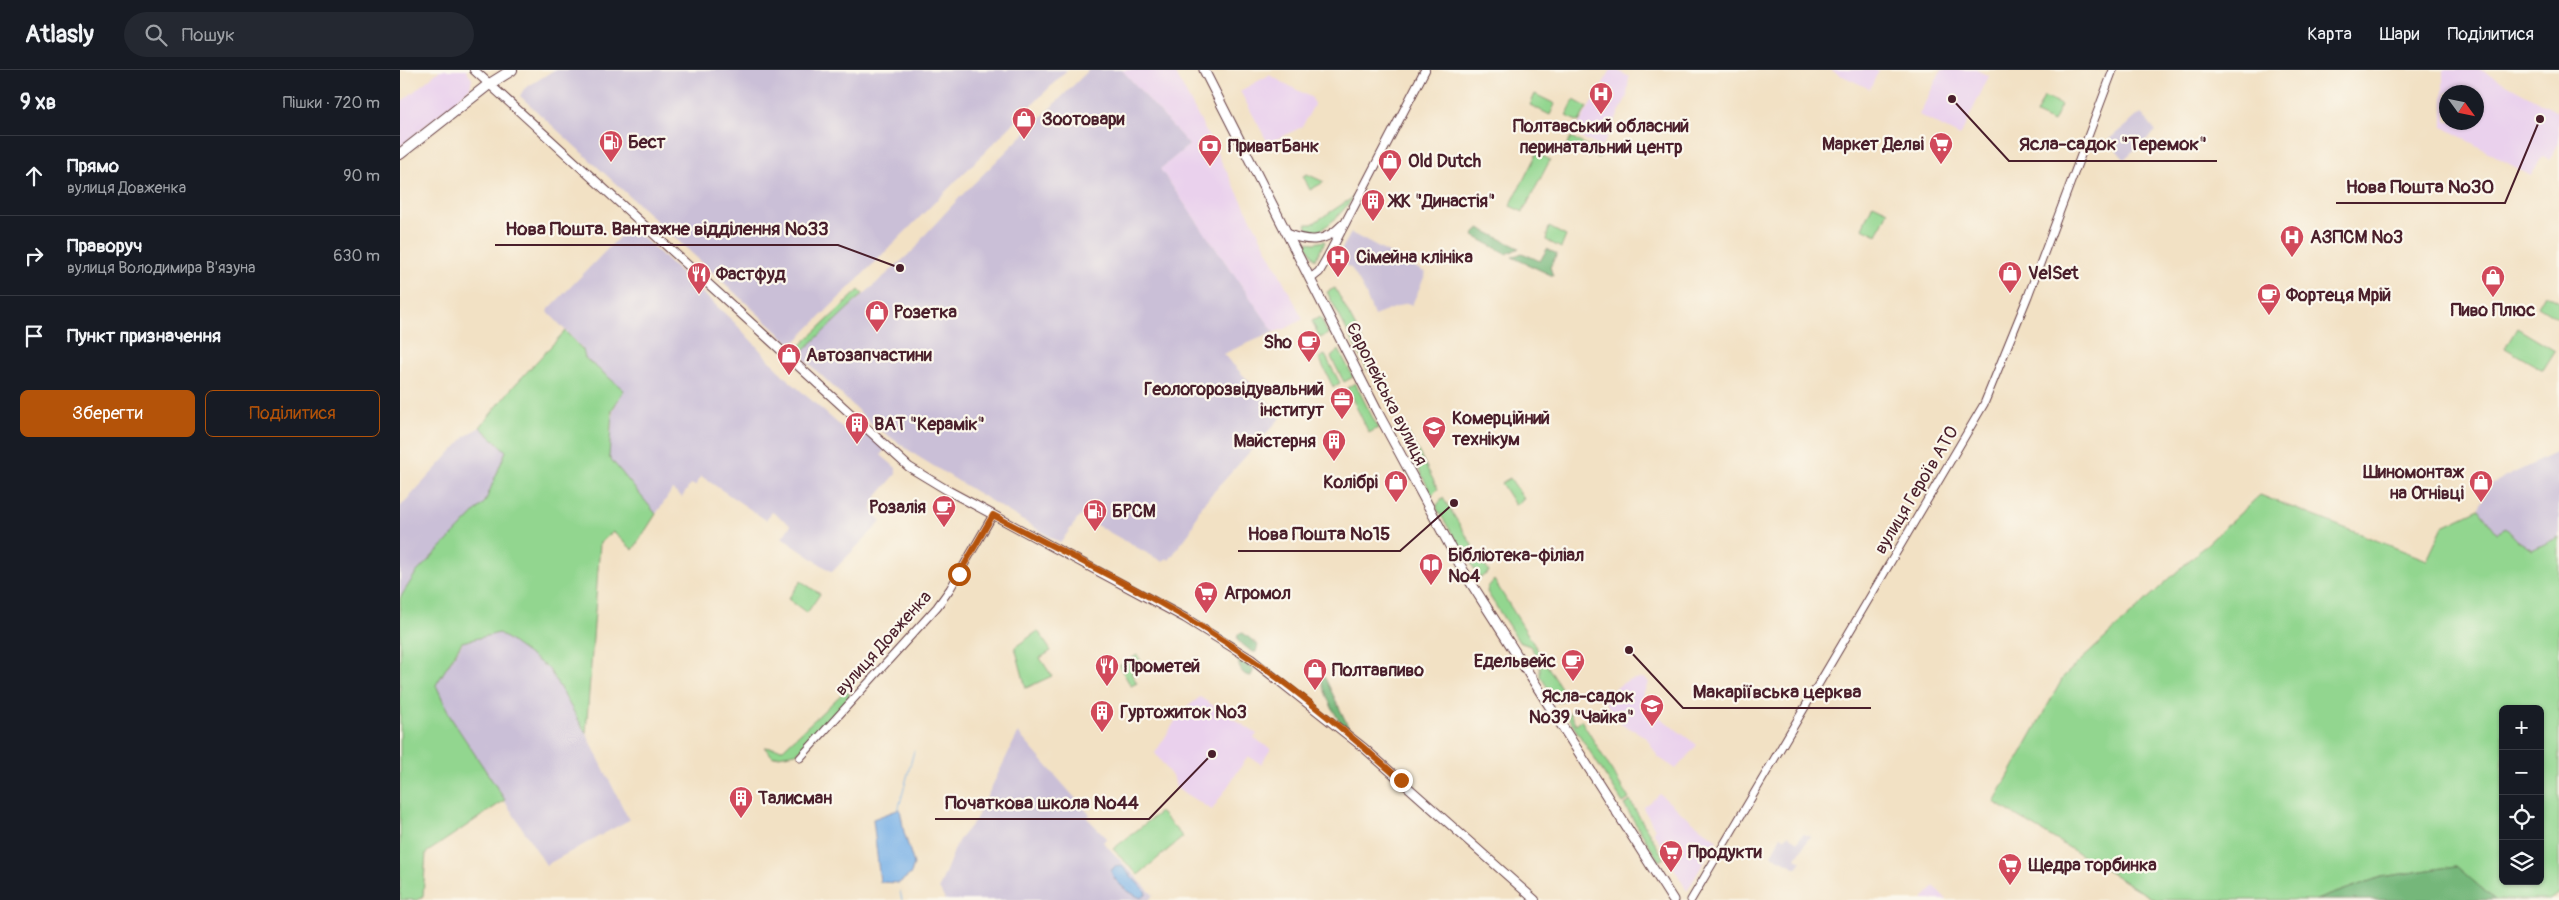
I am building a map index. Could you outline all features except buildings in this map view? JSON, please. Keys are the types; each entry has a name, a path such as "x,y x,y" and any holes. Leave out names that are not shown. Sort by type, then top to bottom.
{"highway":[{"path":"400,154 488,85 512,70"}],"main road":[{"path":"474,70 488,85 909,467 993,515 1185,618 1251,659 1364,748 1535,900"},
{"name":"Європейська вулиця","path":"1204,70 1378,413 1464,572 1674,900"},
{"path":"1310,279 1319,272 1425,70"},
{"path":"1287,234 1305,240 1319,240 1334,232 1347,220"}],"street":[{"name":"вулиця Героїв АТО","path":"1691,900 1984,404 2005,356 2113,70"},
{"name":"вулиця Довженка","path":"800,758 937,607 950,589 993,515"}],"shaded area":[{"path":"440,70 466,70 472,79 470,88 400,147 400,103"},
{"path":"554,70 1067,70 792,345 520,96 524,89"},
{"path":"1089,70 1122,70 1189,145 1160,169 1274,332 1223,354 1282,416 1201,506 1190,532 1169,560 1167,558 1163,562 1080,516 1060,543 917,456 872,424 798,353 917,247 923,237 959,198"},
{"path":"1122,70 1174,70 1303,319 1285,329 1274,332 1160,169 1189,145"},
{"name":"Полтавський обласний перинатальний центр","path":"1611,70 1617,70 1629,77 1627,96 1603,145 1599,146 1573,134"},
{"path":"1830,70 1879,70 1870,89"},
{"path":"1941,70 1976,70 1989,76 1960,136 1919,115"},
{"path":"2443,70 2481,70 2559,113 2559,143 2550,159 2542,156 2531,176 2448,130 2484,130 2484,85 2443,85"},
{"path":"1269,75 1312,98 1314,105 1302,127 1268,143 1240,91"},
{"path":"2141,113 2156,131 2124,159 2108,140"},
{"name":"ВАТ \"Керамік\"","path":"630,226 734,322 784,376 844,429 853,419 886,447 881,455 896,468 896,474 873,501 872,510 881,522 832,572 782,538 791,525 772,512 766,520 701,476 695,486 691,484 682,497 672,490 656,514 609,457 613,410 624,390 585,358 583,349 547,311"},
{"path":"1351,233 1426,273 1412,305 1407,303 1374,316 1364,290 1352,269 1336,259"},
{"path":"480,427 506,451 485,502 416,573 400,598 400,507 466,436"},
{"path":"2559,451 2559,537 2532,550 2517,540 2506,528 2497,533 2479,509 2484,496 2481,489"},
{"path":"499,633 549,669 586,733 629,820 546,865 451,718 436,685 463,642"},
{"name":"Ясла-садок №39 \"Чайка\"","path":"1643,678 1649,682 1642,696 1646,707 1697,745 1676,769 1658,757 1646,737 1620,723 1602,697 1628,680"},
{"path":"1200,697 1257,734 1254,738 1271,749 1261,764 1248,756 1212,810 1176,788 1174,779 1155,753 1181,712"},
{"path":"1018,733 1090,815 1087,818 1107,838 1103,842 1153,895 1149,900 945,900 939,888 958,841 976,819"},
{"path":"1660,794 1717,840 1687,891 1653,831 1655,829 1643,808"},
{"path":"1803,834 1810,836 1796,858 1801,861 1797,868 1771,855 1781,836 1785,838 1788,835 1797,842"},
{"path":"1934,886 1947,900 1923,900"}],"green space":[{"path":"1535,94 1555,104 1550,115 1530,105"},
{"path":"2044,97 2061,105 2053,122 2036,114"},
{"path":"1574,100 1587,107 1579,122 1566,116"},
{"path":"1571,137 1600,153 1600,157 1597,158 1576,145 1570,156 1563,153"},
{"path":"1537,153 1550,160 1523,212 1510,206"},
{"path":"1307,174 1324,182 1310,190 1303,176"},
{"path":"1355,196 1329,224 1316,232 1309,233 1306,224 1312,224"},
{"path":"1873,204 1888,211 1877,235 1862,228"},
{"path":"1549,227 1566,236 1561,248 1546,240"},
{"path":"1479,228 1519,248 1507,254 1473,236"},
{"path":"1324,241 1315,260 1305,242 1315,243"},
{"path":"1547,249 1557,254 1550,267 1553,276 1512,257 1522,253 1540,261"},
{"path":"1335,288 1363,341 1358,348 1370,370 1368,371 1327,292"},
{"path":"859,290 863,294 801,353 797,349"},
{"path":"2545,294 2559,302 2559,319 2538,306"},
{"path":"1320,317 1328,334 1320,338 1312,321"},
{"path":"2517,328 2555,351 2543,370 2505,348"},
{"path":"565,331 583,350 585,358 624,390 612,410 609,457 656,514 633,550 613,532 600,543 586,733 549,669 499,633 462,642 436,685 451,718 505,800 426,853 423,896 418,900 400,900 400,598 416,573 485,502 506,451 480,427 511,389"},
{"path":"1339,350 1353,377 1344,382 1331,357"},
{"path":"1325,355 1340,383 1333,387 1319,358"},
{"path":"1355,383 1378,428 1369,433 1347,388"},
{"path":"1400,423 1407,430 1438,489 1432,495 1396,425"},
{"path":"1510,478 1524,499 1515,505 1501,483"},
{"path":"2260,495 2427,560 2443,526 2479,509 2497,533 2506,528 2517,540 2532,550 2559,537 2559,894 2549,900 2495,900 2456,866 2381,877 2316,900 2155,900 1994,802 2064,676"},
{"path":"1443,498 1489,572 1480,578 1437,509 1437,505"},
{"path":"1494,580 1566,696 1561,702 1557,702 1540,676 1540,661 1530,646 1519,642 1487,592 1488,587"},
{"path":"801,581 820,594 807,613 788,599"},
{"path":"1038,631 1051,651 1040,658 1052,676 1026,688 1015,647"},
{"path":"1243,633 1258,645 1256,652 1252,652 1237,640 1238,634"},
{"path":"1137,655 1144,665 1131,673 1137,683 1131,686 1119,666"},
{"path":"1240,659 1254,669 1251,676 1245,675 1242,671 1238,660"},
{"path":"1322,675 1349,728 1344,726 1335,714 1320,678"},
{"path":"847,689 850,697 806,746 796,753 773,757 764,747 783,749"},
{"path":"1569,712 1576,724 1581,720 1629,799 1623,803 1567,716"},
{"path":"1630,801 1664,858 1659,861 1624,805"},
{"path":"1160,812 1183,837 1138,875 1113,849"},
{"path":"2456,866 2495,900 2316,900 2381,877"}],"water":[{"path":"900,809 904,832 914,864 911,874 899,883 880,882 873,819"},
{"path":"1121,865 1145,891 1146,894 1141,898 1123,888 1116,880 1111,871 1115,866"}],"waterway":[{"path":"898,811 914,751"},
{"path":"900,891 902,900"}],"place":[{"name":"Ясла-садок \"Теремок\"","path":"1952,99"},
{"name":"Полтавський обласний перинатальний центр","path":"1601,115"},
{"name":"Нова Пошта №30","path":"2540,119"},
{"name":"Зоотовари","path":"1024,140"},
{"name":"Бест","path":"611,163"},
{"name":"Маркет Делві","path":"1941,165"},
{"name":"ПриватБанк","path":"1210,167"},
{"name":"Old Dutch","path":"1390,182"},
{"name":"ЖК \"Династія\"","path":"1373,222"},
{"name":"АЗПСМ №3","path":"2292,258"},
{"name":"Нова Пошта. Вантажне відділення №33","path":"900,268"},
{"name":"Сімейна клініка","path":"1338,278"},
{"name":"VelSet","path":"2010,294"},
{"name":"Фастфуд","path":"699,295"},
{"name":"Пиво Плюс","path":"2493,298"},
{"name":"Фортеця Мрій","path":"2269,316"},
{"name":"Розетка","path":"877,333"},
{"name":"Sho","path":"1309,363"},
{"name":"Автозапчастини","path":"789,376"},
{"name":"Геологорозвідувальний інститут","path":"1342,420"},
{"name":"ВАТ \"Керамік\"","path":"857,445"},
{"name":"Комерційний технікум","path":"1434,449"},
{"name":"Майстерня","path":"1334,462"},
{"name":"Колібрі","path":"1396,503"},
{"name":"Нова Пошта №15","path":"1454,503"},
{"name":"Шиномонтаж на Огнівці","path":"2481,503"},
{"name":"Розалія","path":"944,528"},
{"name":"БРСМ","path":"1095,532"},
{"name":"Бібліотека-філіал №4","path":"1431,586"},
{"name":"Агромол","path":"1206,614"},
{"name":"Макаріївська церква","path":"1629,650"},
{"name":"Едельвейс","path":"1573,682"},
{"name":"Прометей","path":"1107,687"},
{"name":"Полтавпиво","path":"1315,691"},
{"name":"Ясла-садок №39 \"Чайка\"","path":"1652,727"},
{"name":"Гуртожиток №3","path":"1102,733"},
{"name":"Початкова школа №44","path":"1212,754"},
{"name":"Талисман","path":"741,819"},
{"name":"Продукти","path":"1671,873"},
{"name":"Щедра торбинка","path":"2010,886"}],"route":[{"path":"959,574 993,515 1185,618 1251,659 1294,691 1401,780"}]}
